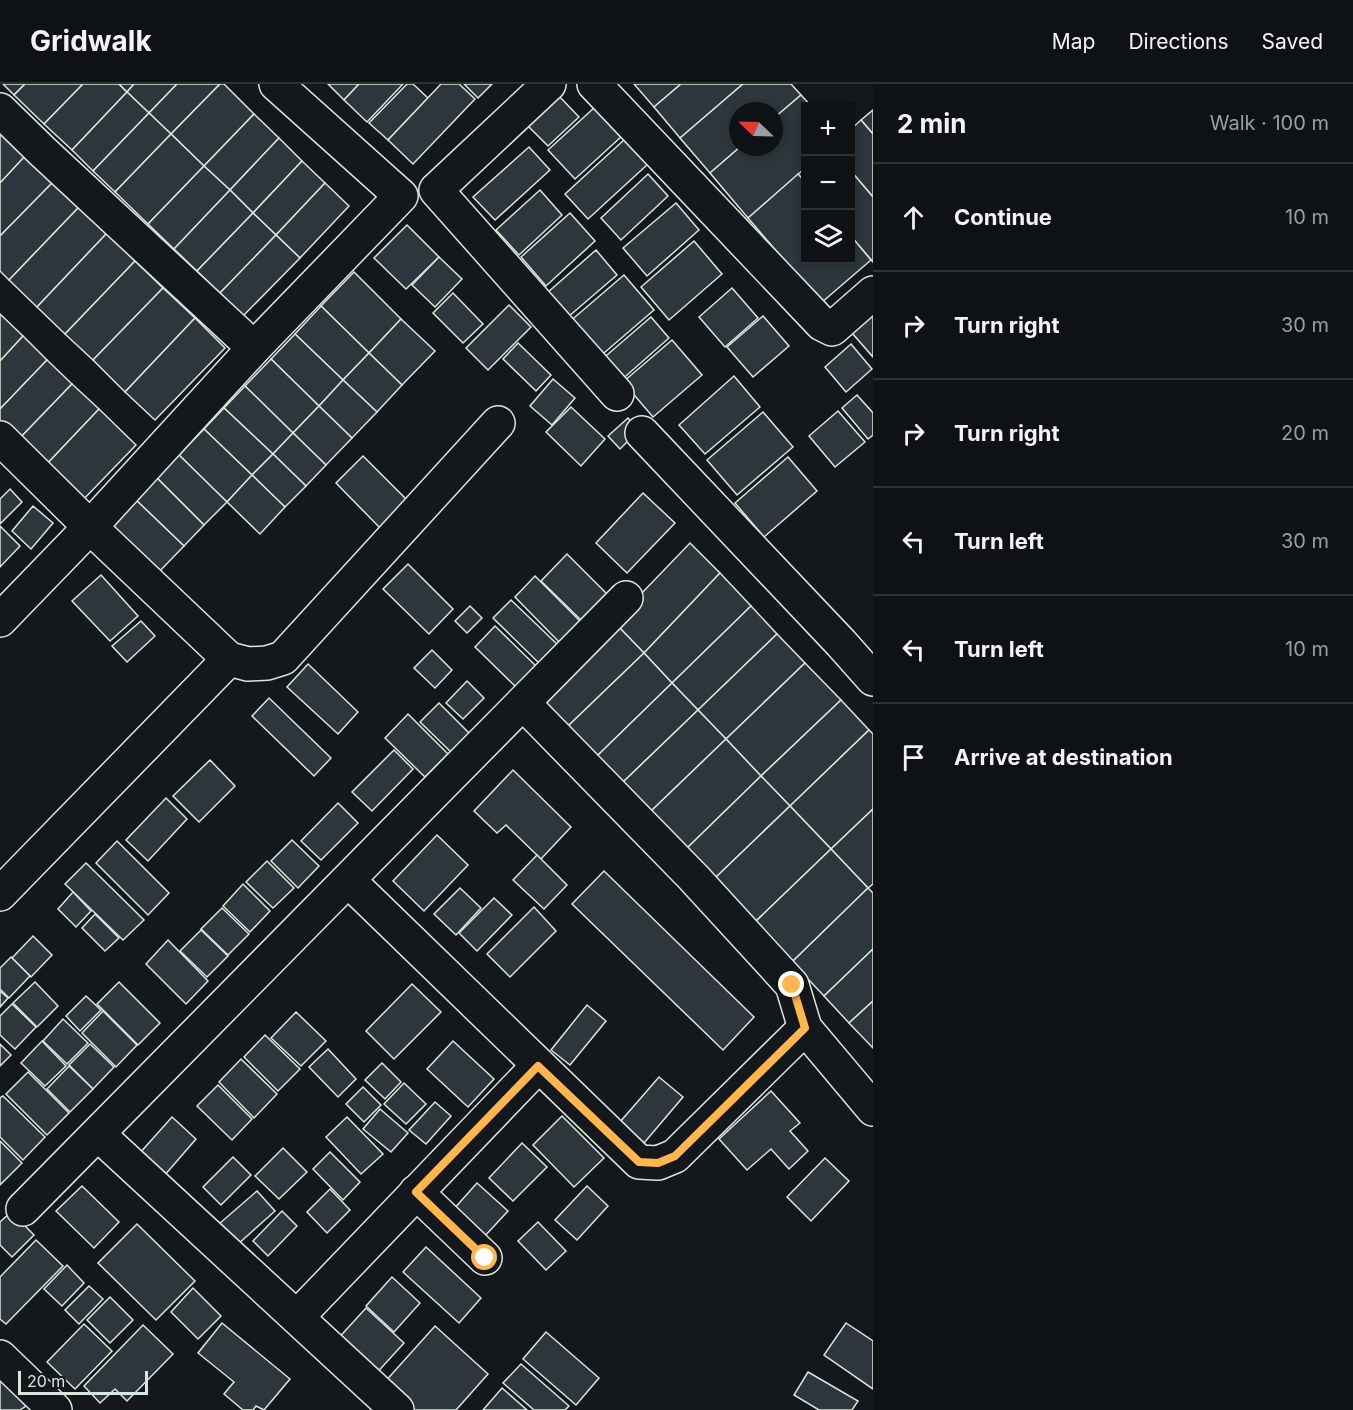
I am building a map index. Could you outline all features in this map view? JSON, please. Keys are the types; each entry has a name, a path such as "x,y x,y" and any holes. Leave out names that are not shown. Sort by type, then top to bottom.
{"street":[{"path":"0,620 90,527 254,348 401,196 276,84"},
{"path":"549,84 436,190 617,394"},
{"path":"594,84 822,324 832,329 873,293"},
{"path":"0,110 254,348"},
{"path":"0,438 229,659 248,664 267,663 283,658 498,423"},
{"path":"642,433 873,679"},
{"path":"23,1209 626,598"},
{"path":"0,894 229,659"},
{"path":"523,703 693,877 792,985 805,1028 873,1109"},
{"path":"349,880 639,1162 658,1163 675,1156 805,1028"},
{"path":"297,1317 538,1066"},
{"path":"98,1134 397,1410"},
{"path":"416,1192 485,1258"},
{"path":"0,1357 55,1410"}],"building":[{"path":"3,84 25,84 14,95"},
{"path":"25,84 83,84 44,124 14,95"},
{"path":"83,84 119,84 127,92 72,150 44,124"},
{"path":"119,84 134,84 127,92"},
{"path":"134,84 177,84 149,113 127,92"},
{"path":"177,84 220,84 171,134 149,113"},
{"path":"220,84 224,84 254,114 204,166 171,134"},
{"path":"328,84 359,84 344,100"},
{"path":"359,84 403,84 367,122 344,100"},
{"path":"407,84 413,84 428,98 388,140 369,123"},
{"path":"441,84 459,84 475,99 413,164 388,140"},
{"path":"464,84 492,84 478,98"},
{"path":"634,84 681,84 654,107"},
{"path":"681,84 743,84 680,138 654,107"},
{"path":"743,84 791,84 801,95 783,110 783,102 729,102 730,156 710,173 680,138"},
{"path":"127,92 149,113 93,171 72,150"},
{"path":"557,94 579,117 548,146 526,124"},
{"path":"801,95 807,102 801,102 801,172 748,218 710,173 730,156 783,156 783,110"},
{"path":"595,107 622,136 575,179 548,150"},
{"path":"873,110 873,134 861,120"},
{"path":"149,113 171,134 115,192 93,171"},
{"path":"254,114 279,138 230,190 204,166"},
{"path":"861,120 873,134 873,197 855,176 855,125"},
{"path":"0,130 26,155 0,183"},
{"path":"171,134 204,166 148,224 115,192"},
{"path":"279,138 302,161 253,213 230,190"},
{"path":"625,139 648,164 588,219 565,194"},
{"path":"529,147 550,170 495,220 473,197"},
{"path":"26,155 53,182 0,236 0,183"},
{"path":"302,161 325,183 276,235 253,213"},
{"path":"204,166 230,190 174,249 148,224"},
{"path":"648,174 668,196 621,240 601,218"},
{"path":"798,174 801,177 801,264 855,264 855,241 871,260 821,303 748,218"},
{"path":"855,176 873,197 873,262 855,241"},
{"path":"53,182 79,207 9,280 0,271 0,236"},
{"path":"325,183 349,206 300,258 276,235"},
{"path":"230,190 253,213 197,271 174,249"},
{"path":"540,190 562,215 519,255 496,230"},
{"path":"676,203 699,230 647,276 623,248"},
{"path":"79,207 107,233 37,307 9,280"},
{"path":"253,213 276,235 220,293 197,271"},
{"path":"570,213 595,241 546,286 521,257"},
{"path":"407,225 439,257 406,289 374,258"},
{"path":"107,233 135,261 65,334 37,307"},
{"path":"276,235 300,258 243,316 220,293"},
{"path":"694,241 722,274 669,320 641,287"},
{"path":"596,250 617,275 568,317 547,293"},
{"path":"439,257 462,279 435,307 412,285"},
{"path":"135,261 163,288 93,360 65,334"},
{"path":"354,272 401,319 369,353 321,306"},
{"path":"624,275 654,310 597,359 568,323"},
{"path":"163,288 195,318 125,392 93,360"},
{"path":"732,288 758,318 725,347 699,317"},
{"path":"453,293 483,324 463,343 433,313"},
{"path":"509,305 531,327 488,370 466,348"},
{"path":"321,306 369,353 343,380 295,334"},
{"path":"0,314 23,336 0,361"},
{"path":"873,315 873,357 852,333"},
{"path":"763,316 789,346 753,377 727,347"},
{"path":"651,317 669,338 618,383 600,361"},
{"path":"195,318 225,348 155,420 125,392"},
{"path":"401,319 435,351 402,385 369,353"},
{"path":"295,334 343,380 319,406 271,359"},
{"path":"23,336 47,360 0,409 0,361"},
{"path":"672,340 702,375 653,417 623,382"},
{"path":"518,343 551,375 536,391 503,359"},
{"path":"851,344 872,369 846,392 825,367"},
{"path":"369,353 402,385 377,412 343,380"},
{"path":"271,359 319,406 293,433 245,386"},
{"path":"47,360 72,384 18,440 0,423 0,409"},
{"path":"734,376 760,407 705,454 679,425"},
{"path":"553,379 575,398 552,425 530,406"},
{"path":"343,380 377,412 352,438 319,406"},
{"path":"72,384 99,409 44,467 18,440"},
{"path":"245,386 293,433 273,454 224,408"},
{"path":"857,395 873,413 873,435 868,439 842,408"},
{"path":"319,406 352,438 326,465 293,433"},
{"path":"571,407 605,439 581,466 546,432"},
{"path":"224,408 273,454 252,475 204,429"},
{"path":"99,409 136,445 81,502 44,467"},
{"path":"838,411 865,442 835,467 809,436"},
{"path":"763,412 793,447 737,495 707,460"},
{"path":"628,418 639,430 620,449 608,436"},
{"path":"204,429 252,475 227,502 179,455"},
{"path":"293,433 326,465 306,486 273,454"},
{"path":"273,454 306,486 285,507 252,475"},
{"path":"179,455 227,502 204,525 157,478"},
{"path":"363,456 410,503 383,531 336,483"},
{"path":"788,457 817,491 764,537 735,503"},
{"path":"252,475 285,507 260,534 227,502"},
{"path":"157,478 204,525 184,546 136,500"},
{"path":"10,489 22,502 0,524 0,499"},
{"path":"643,493 675,523 627,573 596,543"},
{"path":"136,500 184,546 156,575 109,528"},
{"path":"33,506 53,523 31,549 12,531"},
{"path":"0,526 20,546 0,567"},
{"path":"690,543 720,573 644,653 614,622"},
{"path":"567,554 607,594 582,621 541,581"},
{"path":"408,564 453,609 429,634 383,589"},
{"path":"720,573 751,606 672,683 644,653"},
{"path":"101,575 138,616 110,641 72,601"},
{"path":"535,576 581,622 560,643 515,597"},
{"path":"511,600 558,645 540,664 493,618"},
{"path":"470,606 482,618 467,633 455,621"},
{"path":"751,606 777,634 698,710 672,683"},
{"path":"141,621 155,636 127,662 112,646"},
{"path":"614,622 644,653 567,727 538,696"},
{"path":"495,626 536,666 516,687 475,647"},
{"path":"777,634 805,663 726,739 698,710"},
{"path":"432,650 452,670 435,688 414,668"},
{"path":"644,653 672,683 596,757 567,727"},
{"path":"805,663 841,700 761,776 726,739"},
{"path":"308,664 358,712 338,734 287,687"},
{"path":"467,681 484,698 463,719 446,703"},
{"path":"672,683 698,710 621,784 596,757"},
{"path":"269,698 331,758 314,776 252,716"},
{"path":"841,700 869,730 790,806 761,776"},
{"path":"439,703 471,735 453,754 420,722"},
{"path":"698,710 726,739 649,813 621,784"},
{"path":"408,714 448,754 425,777 385,738"},
{"path":"869,730 873,734 873,809 831,849 790,806"},
{"path":"726,739 761,776 684,851 649,813"},
{"path":"394,750 413,769 372,811 352,792"},
{"path":"210,760 235,786 199,822 173,796"},
{"path":"513,770 571,827 541,859 506,825 497,833 474,811"},
{"path":"761,776 790,806 713,880 684,851"},
{"path":"166,798 187,819 148,861 126,840"},
{"path":"338,803 358,823 321,860 301,841"},
{"path":"790,806 831,849 754,923 713,880"},
{"path":"873,809 873,884 868,888 831,849"},
{"path":"437,835 468,865 424,911 393,881"},
{"path":"292,840 319,866 298,888 271,861"},
{"path":"117,841 169,893 148,915 96,863"},
{"path":"831,849 868,888 792,962 754,923"},
{"path":"537,855 567,885 544,909 513,880"},
{"path":"267,861 294,888 273,908 246,882"},
{"path":"86,863 144,920 123,940 65,884"},
{"path":"604,871 754,1017 723,1050 572,904"},
{"path":"243,884 270,911 250,932 223,906"},
{"path":"460,888 481,908 456,935 434,914"},
{"path":"868,888 873,893 873,949 824,996 792,962"},
{"path":"73,892 91,911 76,927 58,909"},
{"path":"494,898 512,915 477,951 459,933"},
{"path":"534,907 556,931 510,977 487,954"},
{"path":"222,908 249,934 228,955 201,929"},
{"path":"95,914 119,938 105,951 82,928"},
{"path":"201,930 228,956 207,977 180,951"},
{"path":"33,936 52,955 31,977 12,958"},
{"path":"168,940 208,981 186,1004 146,964"},
{"path":"873,949 873,1001 849,1023 824,996"},
{"path":"11,957 30,976 9,998 0,989 0,968"},
{"path":"35,982 58,1006 37,1027 13,1003"},
{"path":"119,982 160,1023 138,1045 97,1004"},
{"path":"412,984 441,1012 394,1059 366,1031"},
{"path":"0,991 8,998 0,1007"},
{"path":"86,996 101,1010 80,1031 66,1016"},
{"path":"873,1001 873,1048 849,1023"},
{"path":"12,1004 36,1027 15,1049 0,1035 0,1016"},
{"path":"587,1005 606,1021 570,1065 551,1050"},
{"path":"103,1011 137,1045 116,1067 82,1033"},
{"path":"296,1012 326,1041 301,1066 271,1038"},
{"path":"63,1019 88,1043 67,1064 43,1041"},
{"path":"265,1035 300,1069 278,1091 244,1057"},
{"path":"42,1041 66,1066 45,1086 21,1063"},
{"path":"453,1041 494,1079 468,1107 427,1069"},
{"path":"0,1044 11,1055 0,1066"},
{"path":"90,1044 114,1067 93,1089 69,1065"},
{"path":"328,1049 356,1079 338,1097 309,1067"},
{"path":"241,1059 277,1094 254,1118 219,1082"},
{"path":"382,1063 401,1082 385,1099 365,1080"},
{"path":"69,1066 93,1089 70,1112 47,1089"},
{"path":"28,1072 69,1113 47,1135 6,1094"},
{"path":"659,1077 683,1097 644,1143 620,1122"},
{"path":"404,1083 426,1104 406,1124 384,1104"},
{"path":"218,1085 252,1119 232,1140 197,1106"},
{"path":"363,1087 381,1105 364,1122 346,1104"},
{"path":"771,1091 800,1123 790,1131 808,1151 789,1169 771,1149 747,1170 719,1139"},
{"path":"3,1096 45,1137 23,1160 0,1137 0,1098"},
{"path":"435,1102 451,1116 426,1144 409,1130"},
{"path":"380,1109 408,1133 391,1152 363,1129"},
{"path":"562,1116 604,1158 574,1187 533,1145"},
{"path":"172,1117 196,1139 164,1176 139,1154"},
{"path":"347,1117 383,1154 361,1174 326,1137"},
{"path":"0,1141 22,1163 0,1185"},
{"path":"522,1143 547,1167 513,1201 489,1178"},
{"path":"283,1148 307,1172 279,1199 255,1176"},
{"path":"330,1152 360,1182 343,1200 313,1169"},
{"path":"233,1157 251,1175 221,1205 203,1187"},
{"path":"825,1158 849,1181 811,1221 787,1197"},
{"path":"477,1183 508,1211 483,1238 453,1210"},
{"path":"82,1186 119,1222 94,1248 56,1211"},
{"path":"587,1186 608,1206 577,1240 555,1220"},
{"path":"330,1189 350,1210 327,1233 307,1212"},
{"path":"257,1191 275,1211 237,1245 219,1224"},
{"path":"282,1211 297,1226 268,1256 253,1241"},
{"path":"11,1212 34,1235 12,1257 0,1245 0,1222"},
{"path":"538,1222 566,1251 546,1270 518,1241"},
{"path":"137,1224 195,1281 156,1320 98,1263"},
{"path":"36,1240 63,1266 6,1324 0,1319 0,1277"},
{"path":"426,1247 481,1298 459,1323 403,1272"},
{"path":"67,1265 84,1283 62,1306 44,1289"},
{"path":"392,1277 420,1303 394,1332 366,1306"},
{"path":"89,1286 103,1299 79,1324 65,1310"},
{"path":"193,1288 221,1316 198,1339 171,1312"},
{"path":"110,1297 133,1320 110,1343 87,1320"},
{"path":"366,1308 404,1343 373,1377 335,1342"},
{"path":"222,1323 290,1379 264,1410 256,1406 253,1410 243,1410 224,1394 234,1382 198,1353"},
{"path":"846,1323 873,1341 873,1389 824,1355"},
{"path":"84,1324 112,1351 75,1389 47,1362"},
{"path":"143,1325 173,1354 127,1401 115,1389 100,1403 84,1386"},
{"path":"435,1326 488,1374 456,1410 410,1410 383,1384"},
{"path":"546,1332 599,1378 576,1405 523,1359"},
{"path":"521,1364 569,1406 565,1410 534,1410 503,1383"},
{"path":"808,1372 858,1401 852,1410 819,1410 794,1395"},
{"path":"7,1376 26,1406 20,1410 0,1410 0,1381"},
{"path":"502,1388 527,1410 483,1410"}],"route":[{"path":"485,1258 416,1192 538,1066 639,1162 658,1163 675,1156 805,1028 792,985"}]}
